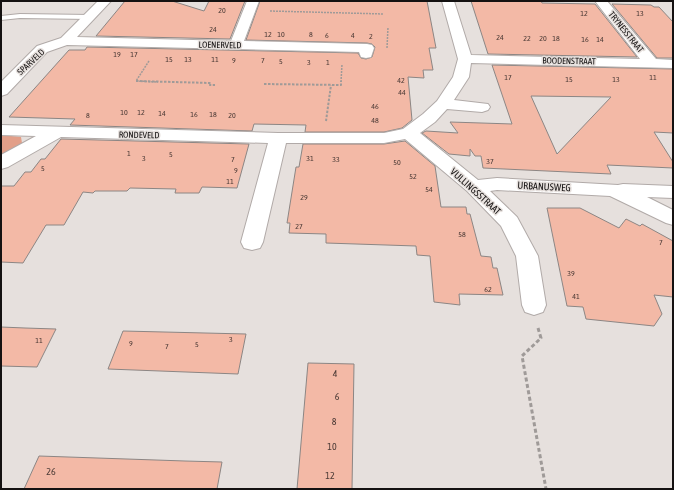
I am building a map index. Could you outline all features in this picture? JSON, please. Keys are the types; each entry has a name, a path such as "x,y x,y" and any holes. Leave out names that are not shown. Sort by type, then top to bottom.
{"street":[{"path":"66,41 105,1"},
{"path":"409,133 429,118 443,104 461,77 465,59 448,1"},
{"name":"TRYNESSTRAAT","path":"601,1 651,63"},
{"path":"236,45 251,6"},
{"name":"LOENERVELD","path":"66,41 367,48 366,54"},
{"name":"SPARVELD","path":"1,91 42,49 66,41"},
{"name":"BOODENSTRAAT","path":"465,59 673,64"},
{"path":"443,104 482,106"},
{"name":"RONDEVELD","path":"1,130 278,138 384,138 409,133"},
{"path":"1,163 57,132"},
{"name":"VULLINGSSTRAAT","path":"409,133 474,187 510,222 527,256 534,304"},
{"path":"252,242 278,138"},
{"name":"URBANUSWEG","path":"474,187 497,184 673,192"},
{"name":"URBANUSWEG","path":"614,190 673,218"}],"lane":[{"path":"1,18 20,16 90,17"}],"path":[{"path":"251,6 384,14"},
{"path":"160,44 136,81 211,83 210,85 215,85"},
{"path":"264,84 341,85 343,48"},
{"path":"324,138 331,85"},
{"path":"534,304 541,338 522,356 546,489"}],"shaded area":[{"path":"1,135 21,137 22,143 17,149 1,159"}],"building":[{"path":"125,1 172,1 204,11 209,1 245,1 230,39 96,36"},
{"path":"260,1 427,1 436,48 429,48 433,70 423,70 424,78 408,77 412,120 402,128 384,132 305,132 306,125 254,124 252,131 70,125 75,119 9,117 69,50 85,50 87,47 358,53 361,58 366,59 372,57 375,47 372,44 367,43 246,40"},
{"path":"471,1 541,1 542,3 595,4 637,57 488,54"},
{"path":"612,4 651,5 654,7 659,7 673,22 673,58 657,58"},
{"path":"492,65 673,69 673,133 654,132 673,162 673,168 607,165 611,174 483,168 481,156 475,156 470,149 470,156 449,154 422,133 426,131 458,133 450,122 512,124","holes":["531,96 611,97 557,154"]},
{"path":"61,139 249,144 237,188 202,187 199,193 175,193 176,189 130,188 127,191 95,191 93,193 83,192 64,225 46,225 23,263 1,262 1,186 14,186 25,172 31,172 41,159 45,159"},
{"path":"405,141 435,166 441,207 466,207 467,214 470,214 481,256 491,257 493,268 497,268 503,295 459,294 460,305 434,302 430,256 417,255 416,246 326,243 326,234 289,233 290,223 287,223 296,167 299,167 303,144 384,144"},
{"path":"547,208 580,208 619,228 626,219 640,226 642,224 673,241 673,297 654,295 662,314 654,326 586,319 583,307 567,306"},
{"path":"1,327 56,329 37,367 1,366"},
{"path":"123,331 246,334 238,374 108,369"},
{"path":"308,363 354,364 352,489 297,489"},
{"path":"39,456 222,462 217,489 24,489"}]}
